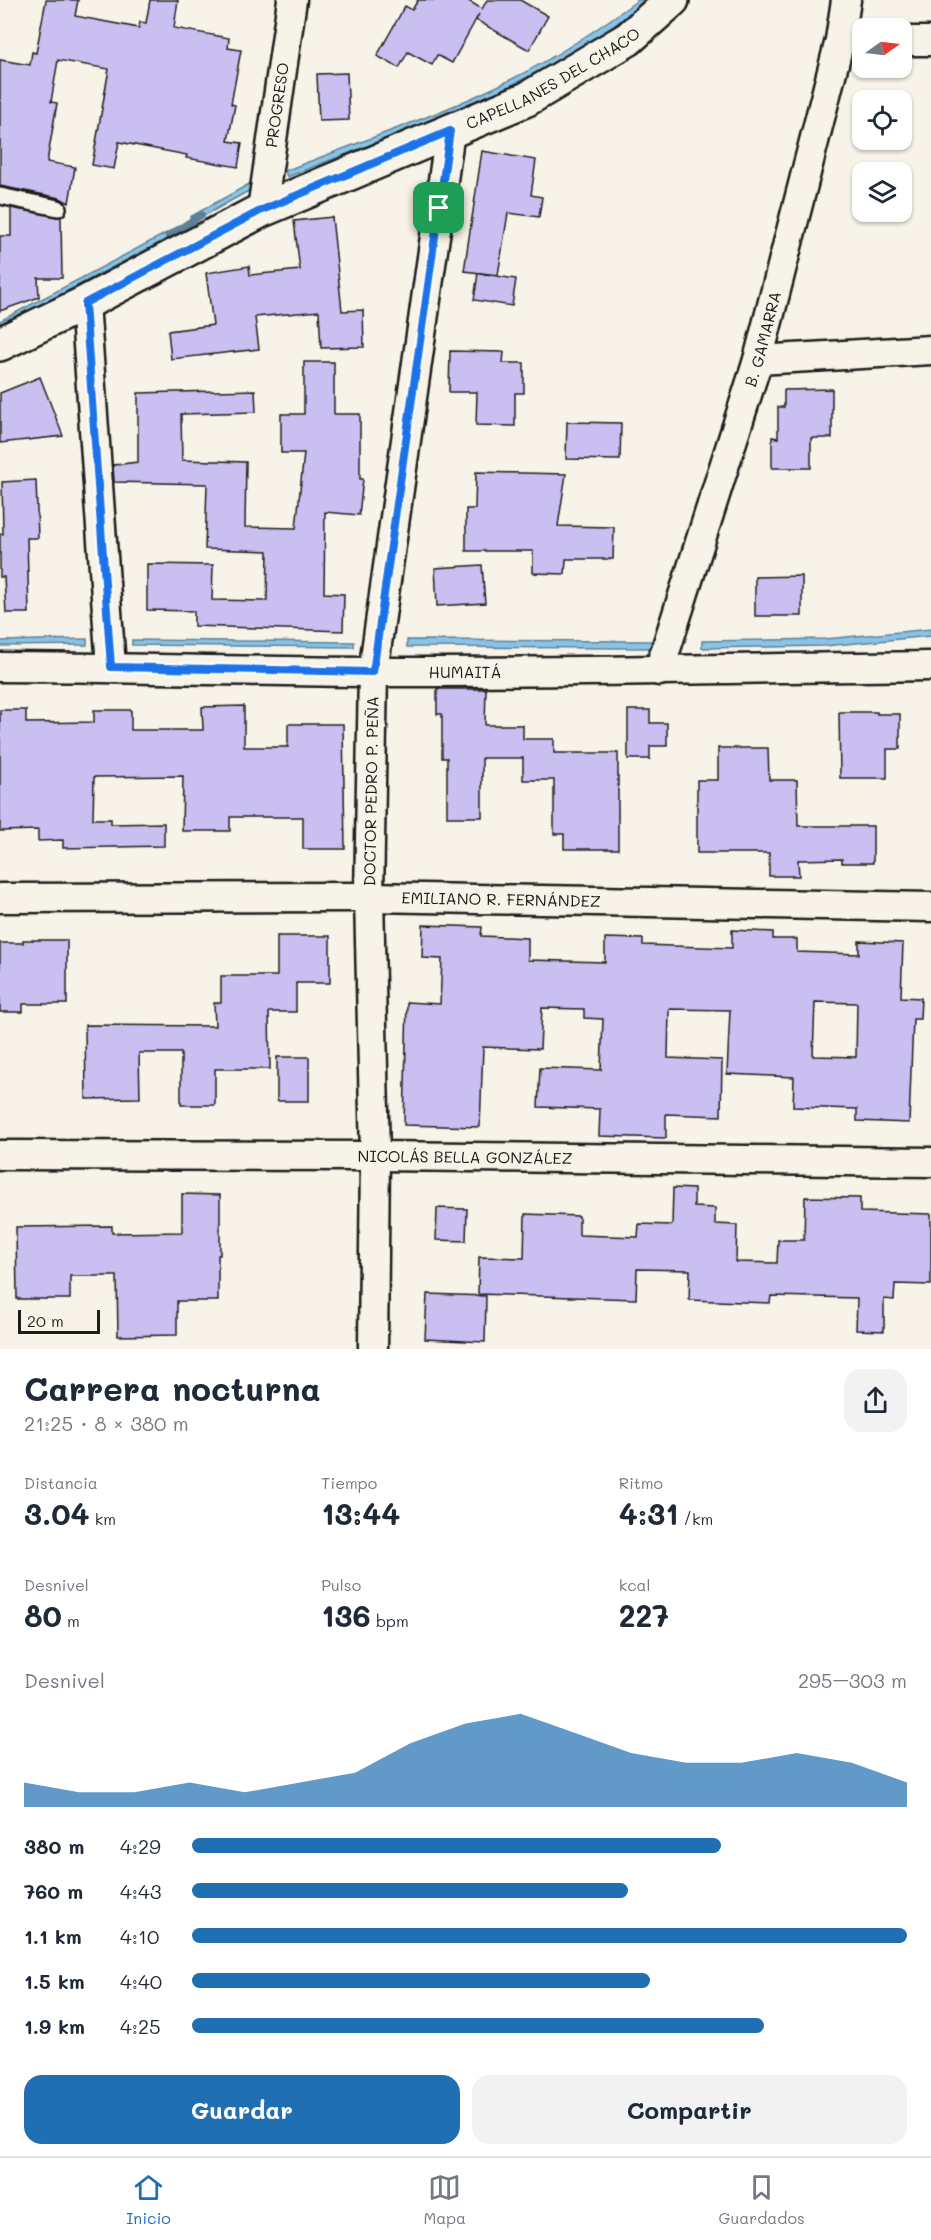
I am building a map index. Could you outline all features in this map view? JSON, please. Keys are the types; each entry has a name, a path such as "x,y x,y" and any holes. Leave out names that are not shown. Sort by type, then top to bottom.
{"street":[{"name":"PROGRESO","path":"262,210 292,0"},
{"name":"CAPELLANES DEL CHACO","path":"0,344 85,303 262,210 527,99 628,39 672,0"},
{"name":"B. GAMARRA","path":"659,671 758,360 851,40 846,0"},
{"path":"912,41 931,41"},
{"name":"DOCTOR PEDRO P. PEÑA","path":"373,1349 375,1156 369,897 373,672 450,131"},
{"path":"85,303 111,667"},
{"path":"758,360 931,351"},
{"name":"HUMAITÁ","path":"0,668 111,667 373,672 659,671 931,666"},
{"name":"EMILIANO R. FERNÁNDEZ","path":"0,898 369,897 931,907"},
{"name":"NICOLÁS BELLA GONZÁLEZ","path":"0,1155 375,1156 931,1162"}],"lane":[{"path":"0,196 58,208"}],"water":[{"path":"638,0 648,0 598,37 546,68 473,103 287,177 285,171 430,116 514,78 578,42"},
{"path":"251,183 252,189 193,222 190,217"},
{"path":"176,228 180,232 0,326 0,321"},
{"path":"931,629 931,636 824,646 702,648 702,641 825,639"},
{"path":"87,639 87,645 0,646 0,641"},
{"path":"132,640 354,642 354,647 132,645"},
{"path":"407,640 652,641 652,648 407,647"}],"building":[{"path":"46,0 78,0 75,16 139,28 140,22 146,23 150,0 178,0 174,28 229,38 228,48 241,50 231,104 235,105 228,141 242,143 238,167 186,158 187,155 119,142 114,169 92,165 109,69 58,60 51,102 57,103 47,162 75,167 69,203 60,198 0,186 0,60 30,65 32,52 36,53"},
{"path":"418,0 467,0 482,9 487,0 520,0 548,16 529,50 476,20 479,14 452,63 437,55 432,65 408,52 399,68 377,56 405,6 412,10"},
{"path":"347,73 349,120 319,121 317,74"},
{"path":"482,151 536,160 531,195 542,197 539,217 508,213 498,275 464,271"},
{"path":"11,208 61,217 62,278 38,278 39,297 0,311 0,236 11,236"},
{"path":"332,217 342,311 363,310 364,347 321,348 319,311 255,317 259,349 171,359 168,331 213,325 206,273 249,266 250,275 300,270 294,221"},
{"path":"478,273 516,279 512,306 474,300"},
{"path":"450,351 504,352 503,363 524,363 524,393 515,393 515,426 476,425 477,392 449,392"},
{"path":"304,362 334,362 334,414 360,414 360,479 363,479 359,515 325,512 324,593 344,594 343,631 194,626 194,611 147,610 147,564 213,565 212,600 267,601 268,551 205,549 207,484 114,482 113,465 138,462 138,393 255,390 256,412 181,414 182,460 246,462 245,527 296,528 304,453 281,453 281,414 304,414"},
{"path":"40,377 63,436 0,443 0,393"},
{"path":"832,389 832,438 811,438 811,468 772,468 772,437 778,438 778,407 784,407 784,390"},
{"path":"567,422 621,423 620,460 566,459"},
{"path":"476,472 566,474 558,526 614,527 613,559 566,559 565,574 533,573 533,551 466,551 466,509 475,509"},
{"path":"36,480 38,538 27,538 29,613 6,613 4,577 0,577 0,534 3,534 2,482"},
{"path":"482,565 485,603 437,606 435,568"},
{"path":"802,576 802,616 755,616 755,577"},
{"path":"437,689 486,689 485,725 523,725 523,739 554,739 554,753 618,753 618,849 564,849 564,834 554,834 554,780 523,780 523,758 482,758 482,817 447,817 447,758 442,758 442,714 437,714"},
{"path":"244,706 244,747 288,747 288,724 343,724 345,849 303,849 303,817 230,817 230,831 182,831 183,776 94,777 93,819 111,819 111,824 164,823 164,846 63,848 63,840 38,841 38,830 0,831 0,710 26,710 26,723 94,722 94,710 131,710 131,730 203,730 202,707"},
{"path":"628,710 650,710 650,723 667,723 667,746 650,746 650,759 628,759"},
{"path":"839,712 900,714 900,749 887,749 887,778 840,778"},
{"path":"718,748 768,748 769,780 797,780 798,826 873,826 873,863 842,863 842,859 798,860 799,876 769,876 769,853 697,853 697,780 718,780"},
{"path":"423,925 482,927 481,936 528,938 528,960 605,962 605,938 643,939 643,945 732,948 732,930 773,932 773,939 797,939 797,952 859,954 859,941 903,943 901,997 921,998 920,1019 913,1019 909,1123 857,1121 857,1109 793,1107 794,1077 727,1074 730,1010 669,1009 668,1058 722,1060 721,1116 666,1114 666,1138 599,1136 600,1109 538,1107 540,1068 601,1070 603,1019 584,1018 584,1009 542,1008 540,1049 483,1047 480,1127 404,1125 407,1002 440,1004 442,959 422,958","holes":["815,1002 857,1003 856,1057 813,1056"]},
{"path":"277,936 330,936 330,983 296,983 296,1012 269,1012 270,1069 215,1069 215,1105 181,1105 181,1053 139,1053 140,1098 86,1099 85,1025 215,1026 214,1003 221,1003 221,976 277,976"},
{"path":"23,940 67,940 67,1004 23,1004 23,1012 0,1012 0,943 23,943"},
{"path":"277,1057 309,1057 309,1101 277,1101"},
{"path":"673,1188 694,1189 694,1207 715,1208 715,1224 737,1225 736,1262 777,1263 778,1240 804,1240 805,1197 860,1198 860,1212 931,1214 931,1285 895,1284 894,1300 884,1299 884,1331 856,1330 857,1298 771,1296 770,1303 689,1300 690,1270 637,1269 636,1299 478,1294 479,1257 524,1258 525,1214 579,1216 579,1235 638,1237 639,1224 672,1225"},
{"path":"182,1194 220,1195 220,1255 218,1255 218,1301 177,1301 177,1335 118,1336 117,1276 70,1276 70,1299 17,1299 16,1227 112,1226 112,1233 182,1232"},
{"path":"437,1208 467,1209 466,1241 436,1240"},
{"path":"427,1294 486,1296 485,1342 425,1339"}],"waterway":[{"path":"169,236 201,215"}],"route":[{"path":"450,131 439,208 373,672 111,667 85,303 262,210 450,131"}]}
